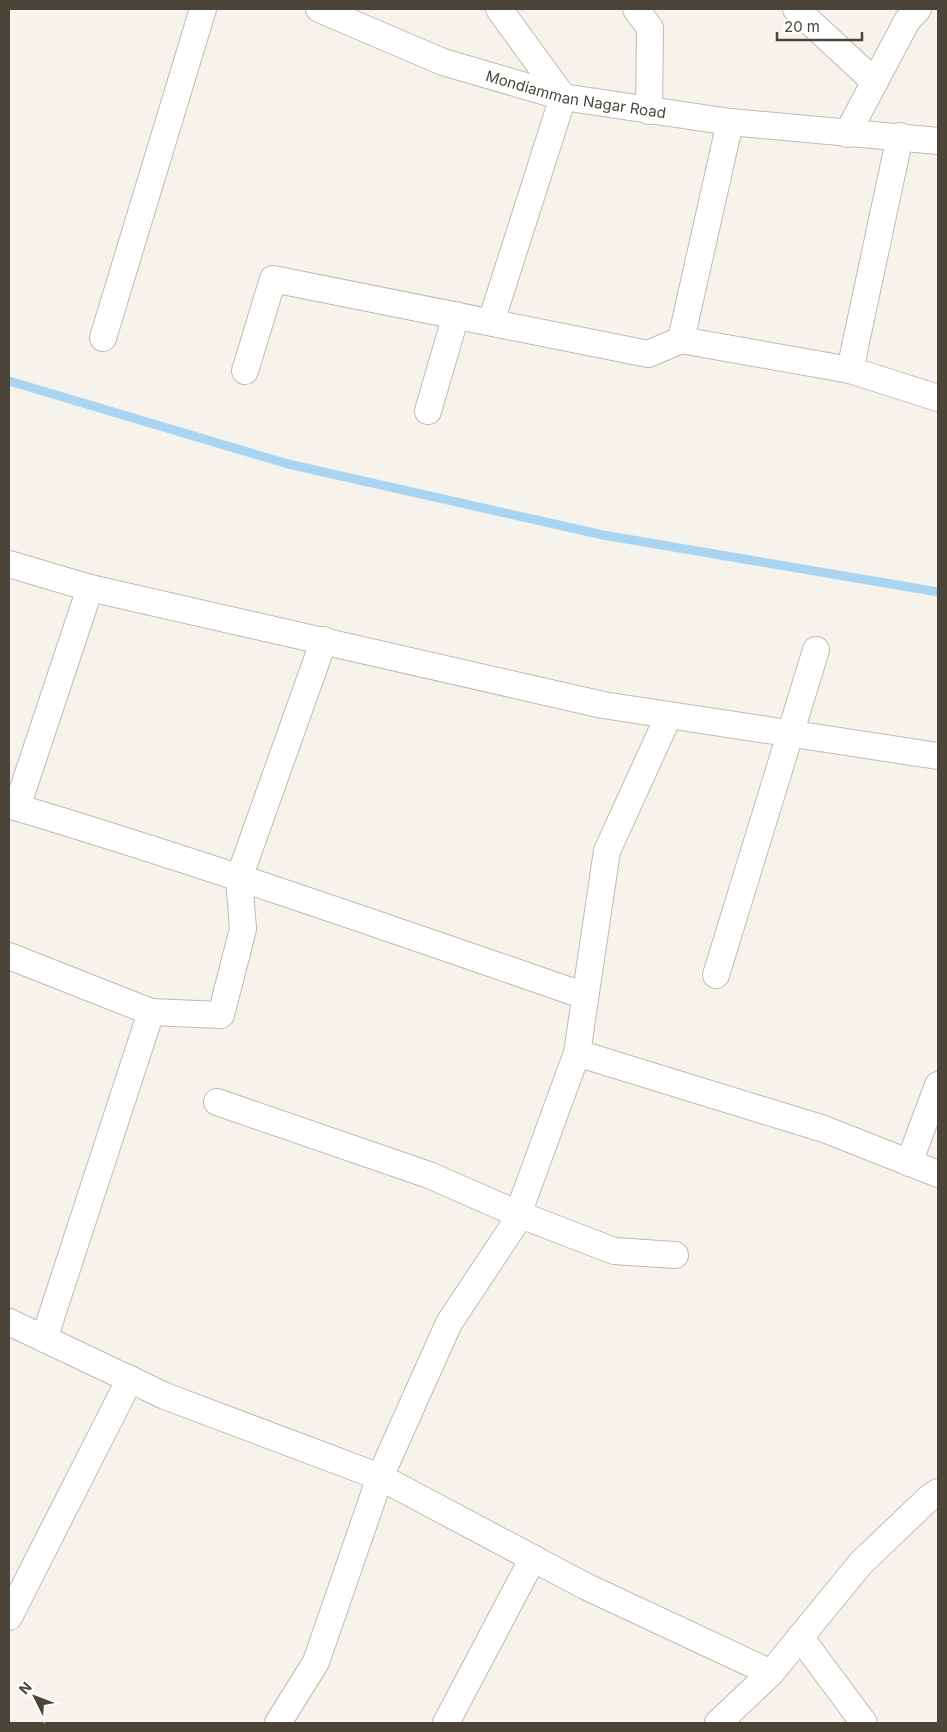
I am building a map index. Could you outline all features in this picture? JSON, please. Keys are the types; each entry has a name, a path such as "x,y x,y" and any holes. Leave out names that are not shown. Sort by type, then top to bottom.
{"street":[{"path":"103,338 203,9"},
{"name":"Mondiamman Nagar Road","path":"319,9 443,62 563,97 730,122 847,134 900,136 938,141"},
{"path":"491,322 563,97 499,9"},
{"path":"636,9 650,28 648,111"},
{"path":"796,9 875,82"},
{"path":"847,134 907,21 918,9"},
{"path":"681,340 730,122"},
{"path":"850,370 900,136"},
{"path":"245,372 273,280 648,354 681,340 850,370 938,398"},
{"path":"428,411 456,315"},
{"path":"9,564 90,588 603,705 938,756"},
{"path":"90,588 13,806 239,878 585,996"},
{"path":"9,956 151,1012 221,1015 243,928 239,878 324,640"},
{"path":"716,975 816,650"},
{"path":"278,1723 316,1662 380,1477 449,1323 514,1225 577,1053 607,851 669,715"},
{"path":"44,1339 151,1012"},
{"path":"577,1053 824,1129 938,1174"},
{"path":"909,1163 938,1085"},
{"path":"217,1102 429,1175 518,1214 614,1251 675,1255"},
{"path":"9,1322 165,1396 380,1477 586,1586 771,1673"},
{"path":"9,1617 130,1379"},
{"path":"718,1723 771,1673 861,1563 928,1499 938,1492"},
{"path":"446,1723 533,1558"},
{"path":"800,1637 864,1723"}],"waterway":[{"path":"9,381 288,464 603,535 938,592"}]}
